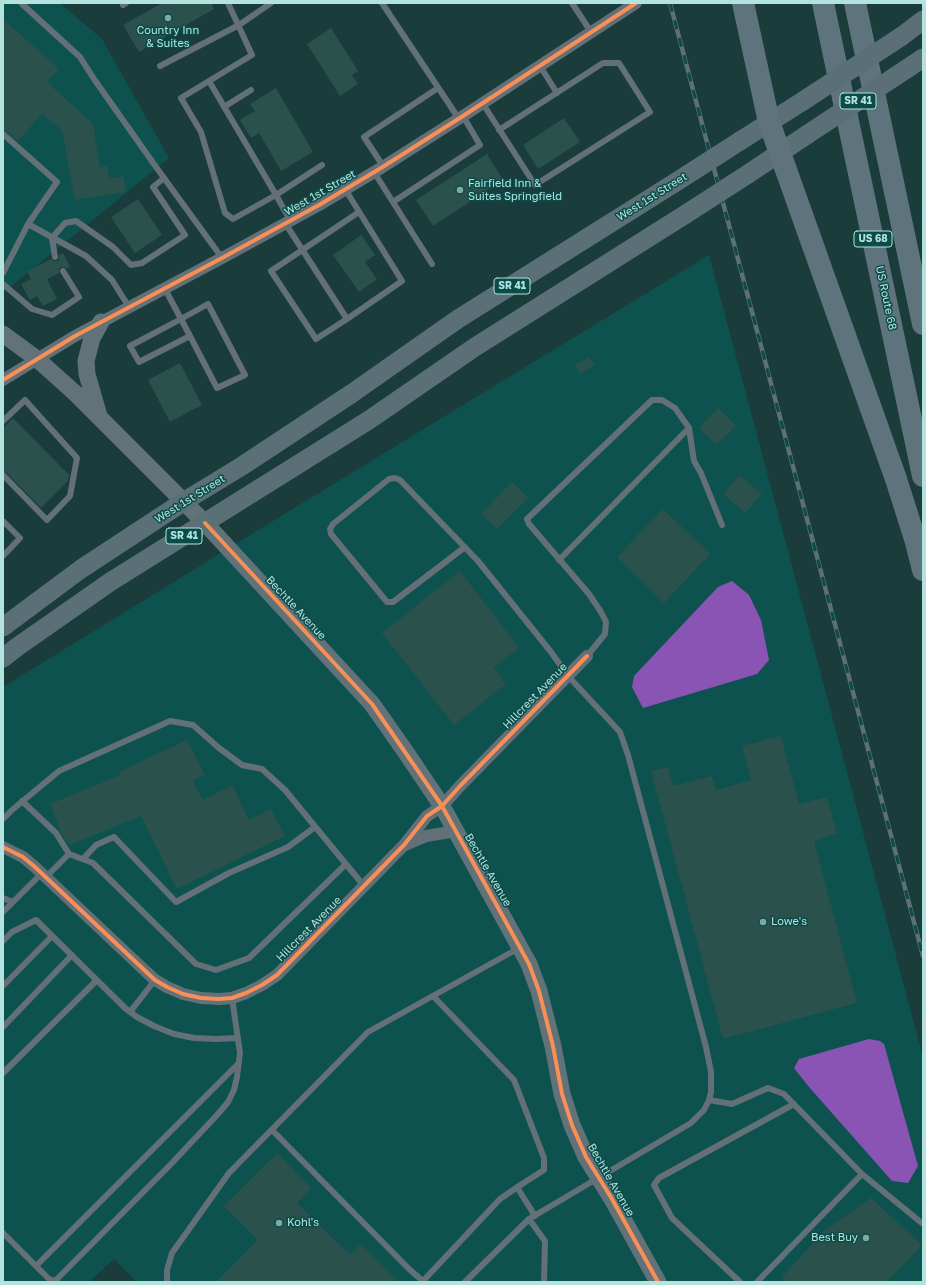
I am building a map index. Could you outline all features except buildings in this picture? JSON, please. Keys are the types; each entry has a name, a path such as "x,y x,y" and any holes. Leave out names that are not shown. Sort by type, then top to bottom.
{"highway":[{"path":"743,3 769,122 896,479 916,542 923,570"},
{"name":"US Route 68","path":"824,3 923,476"},
{"name":"US 68","path":"855,3 923,324"}],"main road":[{"name":"West 1st Street","path":"3,627 81,569 338,403 458,319 803,101 902,36 923,20"},
{"name":"SR 41","path":"3,658 110,582 369,420 475,347 686,214 916,63"}],"street":[{"name":"West 1st Street","path":"3,380 36,359 101,322 288,222 379,169 483,104 636,3"},
{"path":"99,416 87,374 86,361 92,338 101,322"},
{"name":"Bechtle Avenue","path":"3,334 36,359 99,416 205,523 372,704 442,806 492,894 529,964 539,991 553,1046 562,1094 572,1125 586,1157 658,1282"},
{"name":"Hillcrest Avenue","path":"3,847 23,858 44,875 155,980 183,994 201,998 232,998 262,985 277,975 404,845 427,816 442,806 587,656"},
{"name":"Hillcrest Avenue","path":"404,845 426,836 456,832"}],"lane":[{"path":"21,3 80,56 94,79 222,258"},
{"path":"228,3 252,55 181,98 201,132 225,213 233,219 276,195 322,165"},
{"path":"160,66 239,25 271,3"},
{"path":"382,3 438,88 480,145 393,202"},
{"path":"572,3 591,32"},
{"path":"483,104 499,130 535,185 650,112 619,63 604,64 499,130"},
{"path":"540,66 557,93"},
{"path":"209,81 276,195 302,250 347,319"},
{"path":"432,264 393,202 364,137 438,88"},
{"path":"224,107 251,90"},
{"path":"3,134 57,182 28,224 3,273"},
{"path":"55,257 52,238 65,222 76,221 114,247 131,265 142,263 185,235 153,187 164,178"},
{"path":"345,189 402,281 316,339 271,271 359,212"},
{"path":"28,224 86,256 112,280 129,308"},
{"path":"3,284 32,309 52,315 79,297 63,271"},
{"path":"165,288 181,319 190,336 217,388 245,375 208,304 181,319 130,346 139,362 190,336"},
{"path":"3,421 25,400 77,458 70,496 47,520 3,475"},
{"path":"587,656 605,634 606,622 589,594 529,524 527,519 652,400 662,400 675,408 689,428 694,461 701,473 722,525"},
{"path":"559,560 689,428"},
{"path":"465,547 393,602 387,602 331,534 330,529 333,524 389,479 395,478 400,480 465,547 478,561 551,652 568,676 620,732 628,754 706,1047 711,1072 711,1092 709,1100 704,1110 691,1123 529,1219 465,1282"},
{"path":"3,521 20,538 3,556"},
{"path":"3,819 22,801 59,771 170,721 192,725 242,765 262,769 285,790 364,886"},
{"path":"22,801 56,833 69,854 94,863 196,964 216,970 249,958 346,864"},
{"path":"83,859 96,846 114,837 176,902 229,873 288,847 315,827"},
{"path":"3,912 69,854"},
{"path":"3,898 13,902"},
{"path":"3,941 12,932 36,920 130,1012 154,1026 174,1034 194,1038 238,1038"},
{"path":"3,986 52,936"},
{"path":"167,1282 166,1270 172,1253 229,1174 368,1032 520,947"},
{"path":"3,1027 72,955"},
{"path":"3,1073 96,980"},
{"path":"130,1012 155,980"},
{"path":"272,1130 409,1269 424,1282 500,1199 544,1170 544,1158 514,1080 433,996"},
{"path":"3,1233 48,1278 56,1281 160,1176 218,1114 228,1102 234,1090 239,1063 238,1038 232,998"},
{"path":"36,1266 239,1063"},
{"path":"709,1100 732,1104 768,1088 784,1094 862,1174 923,1224"},
{"path":"740,1282 672,1218 654,1185 659,1178 794,1104"},
{"path":"757,1282 862,1174"},
{"path":"518,1187 535,1216"},
{"path":"529,1219 545,1241 544,1282"}],"shaded area":[{"path":"3,3 60,3 102,39 169,158 3,293"},
{"path":"709,255 923,1057 923,1282 137,1282 114,1259 89,1282 3,1282 3,687"},
{"path":"732,581 749,595 761,620 769,660 757,674 643,708 632,687 634,676 718,587"},
{"path":"869,1039 880,1041 884,1044 918,1166 908,1183 892,1181 794,1068 799,1059"}],"railway":[{"path":"670,3 923,956"}],"cycle path":[{"path":"3,380 75,336 319,205 463,116 636,3"},
{"path":"205,523 372,704 442,806 529,964 539,991 553,1046 562,1094 572,1125 586,1157 612,1199 658,1282"},
{"path":"3,847 23,857 35,867 155,980 183,994 201,998 232,998 262,985 277,975 404,845 427,816 442,806 587,656"}],"place":[{"name":"Country Inn & Suites","path":"168,18"},
{"name":"Fairfield Inn & Suites Springfield","path":"460,190"},
{"name":"Lowe's","path":"763,922"},
{"name":"Kohl's","path":"279,1223"},
{"name":"Best Buy","path":"866,1238"}]}
